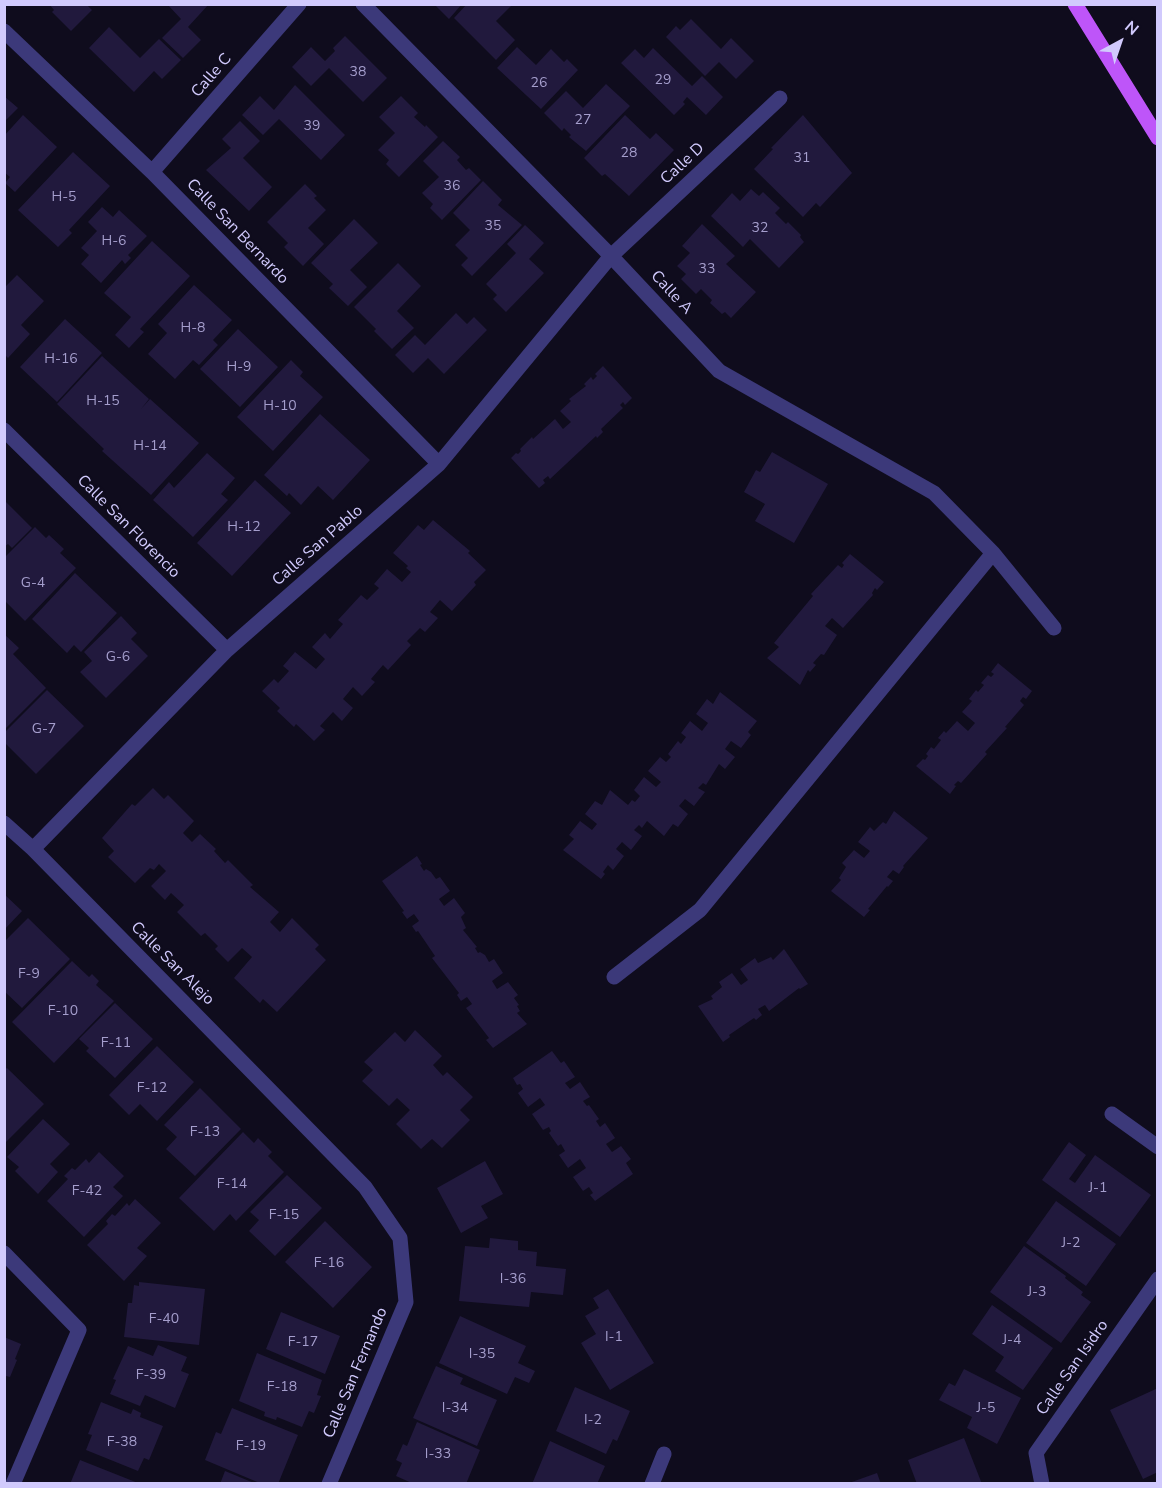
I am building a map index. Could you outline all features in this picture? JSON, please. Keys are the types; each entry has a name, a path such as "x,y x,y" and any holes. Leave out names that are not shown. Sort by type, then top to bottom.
{"main road":[{"path":"1075,4 1158,138"}],"street":[{"name":"Calle C","path":"152,172 299,4"},
{"name":"Calle A","path":"363,4 611,256 719,371 934,493 993,553 1054,628"},
{"name":"Calle San Bernardo","path":"4,31 152,172 439,464"},
{"name":"Calle D","path":"611,256 780,98"},
{"name":"Calle San Pablo","path":"33,849 226,650 439,464 611,256"},
{"name":"Calle San Florencio","path":"4,430 226,650"},
{"path":"614,977 700,910 993,553"},
{"name":"Calle San Alejo","path":"4,823 33,849 365,1187 400,1238"},
{"path":"1112,1114 1158,1147"},
{"name":"Calle San Fernando","path":"329,1484 406,1302 400,1238"},
{"path":"4,1253 79,1330 13,1484"},
{"name":"Calle San Isidro","path":"1042,1484 1036,1453 1158,1279"},
{"path":"652,1484 664,1454"}],"building":[{"path":"49,4 86,4 92,10 71,31 52,12 54,10"},
{"path":"167,4 209,4 188,27 201,40 183,58 162,38 181,19"},
{"path":"434,4 462,4 449,19"},
{"path":"467,4 513,4 496,21 515,40 496,60 454,18"},
{"path":"691,19 721,49 731,38 754,61 736,79 719,62 705,76 666,37 676,26 680,30"},
{"path":"109,27 140,58 159,39 181,60 162,79 154,71 134,92 89,48"},
{"path":"345,36 387,78 363,102 329,68 311,86 292,67 311,47 325,61 335,51 333,48"},
{"path":"517,47 536,65 551,49 564,62 567,59 578,70 541,109 497,68"},
{"path":"653,48 692,86 702,76 723,97 706,115 687,97 683,102 685,104 674,115 621,63 635,49 644,58"},
{"path":"606,84 630,106 586,151 569,137 571,135 564,128 562,131 544,113 566,91 583,108"},
{"path":"295,85 345,135 321,160 279,119 263,135 242,115 260,96 274,110"},
{"path":"4,96 18,108 4,122"},
{"path":"401,96 418,113 414,117 438,137 399,177 386,164 389,160 378,150 395,133 379,117"},
{"path":"23,115 57,147 15,192 5,183 10,177 4,172 4,136"},
{"path":"625,115 650,139 656,133 674,150 629,196 605,174 602,176 584,158"},
{"path":"803,115 852,173 820,207 816,203 803,217 754,169"},
{"path":"240,121 260,141 243,158 272,187 249,211 206,170 231,148 222,139"},
{"path":"443,141 460,157 457,160 466,170 469,168 481,180 442,220 430,208 433,204 422,193 439,177 423,161"},
{"path":"73,152 110,186 69,230 72,233 58,247 18,210"},
{"path":"483,181 502,200 498,205 522,225 472,276 461,265 468,258 455,245 470,230 453,213"},
{"path":"305,184 326,210 308,228 324,244 303,266 284,247 288,243 267,222"},
{"path":"751,189 759,196 763,192 780,208 775,213 801,235 804,242 779,268 750,239 743,247 711,216 732,193 740,201"},
{"path":"102,207 113,217 119,210 147,236 128,255 131,258 125,264 122,260 101,283 81,264 89,255 81,248 97,231 88,222"},
{"path":"354,219 378,243 350,270 367,287 348,306 329,288 333,284 311,263"},
{"path":"702,224 735,256 726,264 756,292 731,318 725,312 722,314 710,303 712,300 701,289 696,294 681,279 686,274 677,266 690,253 682,246"},
{"path":"525,225 544,243 529,259 544,273 506,312 493,299 497,295 486,284 516,253 507,244"},
{"path":"152,241 190,276 140,329 144,332 129,348 115,335 131,317 104,293"},
{"path":"398,263 421,286 397,311 414,328 392,349 354,307"},
{"path":"17,275 44,301 21,325 30,334 8,358 4,354 4,288"},
{"path":"194,285 232,320 213,340 218,345 199,365 193,360 175,379 148,354 167,333 158,324"},
{"path":"456,313 467,324 474,317 487,330 444,374 428,358 413,373 395,355 415,335 425,345"},
{"path":"65,319 102,353 57,402 20,367"},
{"path":"238,329 278,367 240,407 200,369"},
{"path":"102,356 149,399 141,409 150,399 199,443 151,495 102,451 104,449 57,404"},
{"path":"291,360 303,372 300,376 323,397 273,451 237,417"},
{"path":"603,366 632,398 625,405 623,402 620,405 623,408 601,429 603,432 597,438 596,436 550,479 548,476 543,480 545,483 539,488 511,458 555,419 563,429 571,422 560,411 571,401 569,399 586,386 584,384 591,377 593,380 597,376 595,374"},
{"path":"320,414 370,460 333,500 318,486 301,505 289,493 287,496 264,475"},
{"path":"772,452 828,484 794,543 755,521 765,504 744,492 756,470 760,472"},
{"path":"207,453 235,478 221,494 228,500 193,537 153,500 169,482 174,488"},
{"path":"255,480 291,513 232,576 197,543"},
{"path":"4,500 32,528 12,548 8,544 4,547"},
{"path":"433,520 470,551 468,553 486,570 474,582 476,585 452,611 440,600 430,612 438,618 425,632 420,628 407,641 411,645 388,670 383,665 371,679 375,682 362,696 353,687 343,699 353,708 342,721 333,712 320,726 325,730 314,741 296,724 294,727 277,711 280,708 262,691 274,679 278,683 289,671 283,666 295,652 316,669 325,659 312,647 325,633 330,639 343,624 338,620 361,595 367,600 379,588 374,584 387,569 402,582 411,572 406,568 408,566 393,553 418,525 424,530"},
{"path":"35,527 46,538 49,535 64,549 60,553 76,568 25,621 4,600 4,558"},
{"path":"850,554 884,582 877,590 875,588 873,595 843,628 832,618 825,626 837,635 824,655 821,654 813,663 816,665 810,672 808,670 800,685 767,658 779,647 774,643 813,596 811,594 838,565 842,568 844,565 842,563"},
{"path":"75,573 117,613 81,652 74,645 67,653 32,619"},
{"path":"121,616 137,633 131,639 148,656 106,698 80,672 92,661 84,652"},
{"path":"4,634 19,648 13,654 46,688 4,730"},
{"path":"998,663 1032,691 1026,699 1023,697 1020,701 1024,705 985,752 987,754 961,783 958,781 954,785 956,786 950,794 916,766 923,759 925,760 931,747 934,749 941,740 938,738 944,731 946,733 957,721 968,731 975,723 962,712 972,701 969,699 976,690 978,692 984,685 981,683 988,675 991,677 994,674 991,672"},
{"path":"47,690 84,726 36,774 4,742 4,733"},
{"path":"720,692 757,721 748,732 751,735 741,748 731,741 725,749 735,757 725,769 719,764 706,785 703,783 698,788 705,792 694,806 685,799 679,806 688,814 678,827 673,824 664,836 647,821 642,828 639,825 634,830 642,836 631,850 622,842 616,849 624,856 613,870 608,865 601,879 563,850 574,839 569,835 580,821 592,830 597,824 585,814 595,801 602,805 610,790 628,805 640,796 634,790 644,777 656,787 661,782 648,771 660,757 666,762 671,757 668,754 678,741 681,744 686,737 681,733 690,721 702,731 708,723 696,714 707,699 713,704"},
{"path":"153,788 164,799 168,795 194,821 183,833 192,842 200,834 216,849 214,851 225,863 228,860 253,885 250,887 279,912 270,922 280,932 292,918 319,945 315,949 326,960 277,1012 263,999 260,1003 234,978 252,957 242,948 228,962 215,949 218,946 205,933 201,936 177,912 184,905 171,893 165,900 151,886 166,871 159,864 154,870 150,868 135,883 108,857 114,851 102,838 132,804 135,806"},
{"path":"894,811 928,838 903,866 899,874 893,870 887,877 893,881 868,909 870,910 864,917 831,891 841,880 839,878 846,867 842,863 854,850 864,858 870,851 858,842 870,827 874,831 883,822 886,824"},
{"path":"417,856 424,871 426,869 431,872 436,879 440,877 450,891 439,899 444,906 454,898 465,913 461,917 466,928 463,930 477,947 475,948 478,953 485,955 489,962 494,959 503,973 492,981 497,989 508,982 518,995 514,998 519,1005 517,1006 520,1011 517,1013 527,1024 493,1048 486,1040 489,1038 466,1008 472,1004 467,997 461,1001 457,995 459,993 432,958 435,956 412,926 419,921 414,914 407,919 402,912 404,911 382,881"},
{"path":"4,894 22,911 4,930"},
{"path":"28,918 70,959 22,1008 4,991 4,942"},
{"path":"784,949 808,984 799,988 769,1011 765,1005 758,1009 762,1015 729,1035 730,1037 723,1042 698,1006 713,999 711,996 722,987 719,982 732,973 741,985 748,980 740,969 755,958 758,963 771,957 773,960"},
{"path":"72,961 89,977 92,974 99,981 96,985 114,1001 54,1063 12,1022"},
{"path":"115,1003 153,1039 115,1078 86,1051 89,1048 79,1039"},
{"path":"415,1030 442,1056 433,1065 443,1076 447,1072 473,1097 460,1110 470,1120 442,1148 432,1139 421,1149 396,1124 410,1110 397,1098 389,1106 362,1081 373,1070 364,1062 395,1032 405,1042"},
{"path":"157,1046 194,1082 157,1121 140,1104 129,1115 109,1095"},
{"path":"552,1051 561,1063 564,1061 575,1077 565,1083 570,1089 580,1082 590,1097 583,1101 587,1106 589,1105 599,1119 596,1121 600,1127 605,1123 615,1138 606,1144 612,1152 621,1146 631,1159 626,1163 633,1174 595,1201 590,1195 593,1193 589,1187 583,1191 573,1177 586,1168 580,1159 568,1168 559,1155 565,1151 561,1144 558,1146 549,1133 551,1131 549,1127 543,1130 532,1114 545,1105 540,1098 528,1107 518,1093 523,1089 513,1078"},
{"path":"7,1068 44,1104 4,1144 4,1070"},
{"path":"200,1088 241,1129 195,1176 166,1149 177,1137 164,1125"},
{"path":"43,1119 70,1144 50,1164 58,1172 38,1194 15,1171 19,1167 7,1157"},
{"path":"243,1132 254,1143 258,1138 272,1152 268,1156 284,1172 236,1221 230,1214 214,1231 179,1198"},
{"path":"1069,1142 1086,1155 1069,1179 1075,1183 1095,1155 1151,1195 1120,1237 1042,1180"},
{"path":"99,1152 124,1176 113,1187 123,1196 84,1237 47,1201 68,1179 64,1176 72,1168 75,1170 86,1159 89,1163"},
{"path":"485,1161 503,1194 481,1206 488,1218 461,1233 437,1188"},
{"path":"287,1175 322,1208 275,1256 249,1231 259,1220 250,1212"},
{"path":"135,1199 161,1223 137,1248 147,1256 124,1281 87,1245 108,1224 106,1221 112,1214 115,1216 127,1203 129,1206"},
{"path":"1056,1201 1116,1244 1086,1286 1026,1243"},
{"path":"325,1221 372,1267 333,1308 285,1262"},
{"path":"490,1238 518,1241 518,1250 537,1252 536,1266 566,1269 563,1295 531,1292 529,1307 459,1301 465,1246 489,1248"},
{"path":"1024,1246 1066,1276 1065,1278 1083,1292 1081,1295 1091,1302 1061,1343 990,1292"},
{"path":"139,1282 205,1289 199,1345 124,1337 128,1303 132,1303 134,1285 139,1286"},
{"path":"608,1289 654,1363 610,1390 581,1343 596,1334 585,1316 599,1308 593,1298"},
{"path":"992,1305 1053,1348 1023,1390 995,1371 1004,1357 972,1334"},
{"path":"281,1312 340,1336 325,1374 266,1349"},
{"path":"460,1316 526,1346 518,1363 535,1371 529,1383 515,1377 507,1394 439,1363"},
{"path":"4,1337 21,1344 10,1377 6,1376 4,1380"},
{"path":"158,1345 187,1357 181,1371 189,1374 175,1408 145,1395 140,1406 110,1394 116,1380 113,1379 128,1346 153,1356"},
{"path":"257,1353 322,1380 317,1395 321,1396 314,1413 309,1411 302,1427 277,1417 276,1420 264,1416 265,1412 239,1401"},
{"path":"436,1366 463,1378 460,1384 497,1400 477,1446 413,1418"},
{"path":"964,1369 1021,1398 997,1444 967,1428 972,1417 939,1400 949,1383 955,1386"},
{"path":"575,1387 630,1411 617,1441 613,1439 606,1454 556,1431"},
{"path":"1158,1388 1158,1472 1143,1479 1110,1410"},
{"path":"101,1402 131,1414 133,1409 141,1413 140,1417 163,1426 149,1460 144,1458 138,1471 86,1450 92,1435 88,1434"},
{"path":"232,1408 298,1435 278,1484 262,1484 205,1460 216,1432 221,1434"},
{"path":"417,1422 480,1450 466,1484 414,1484 396,1476 402,1463 396,1460 403,1444 407,1446"},
{"path":"964,1438 982,1484 917,1484 908,1460"},
{"path":"550,1441 605,1466 597,1484 532,1484"},
{"path":"80,1460 138,1483 138,1484 70,1484"},
{"path":"225,1471 254,1483 254,1484 220,1484"},
{"path":"877,1473 881,1484 849,1484 849,1483"}]}
